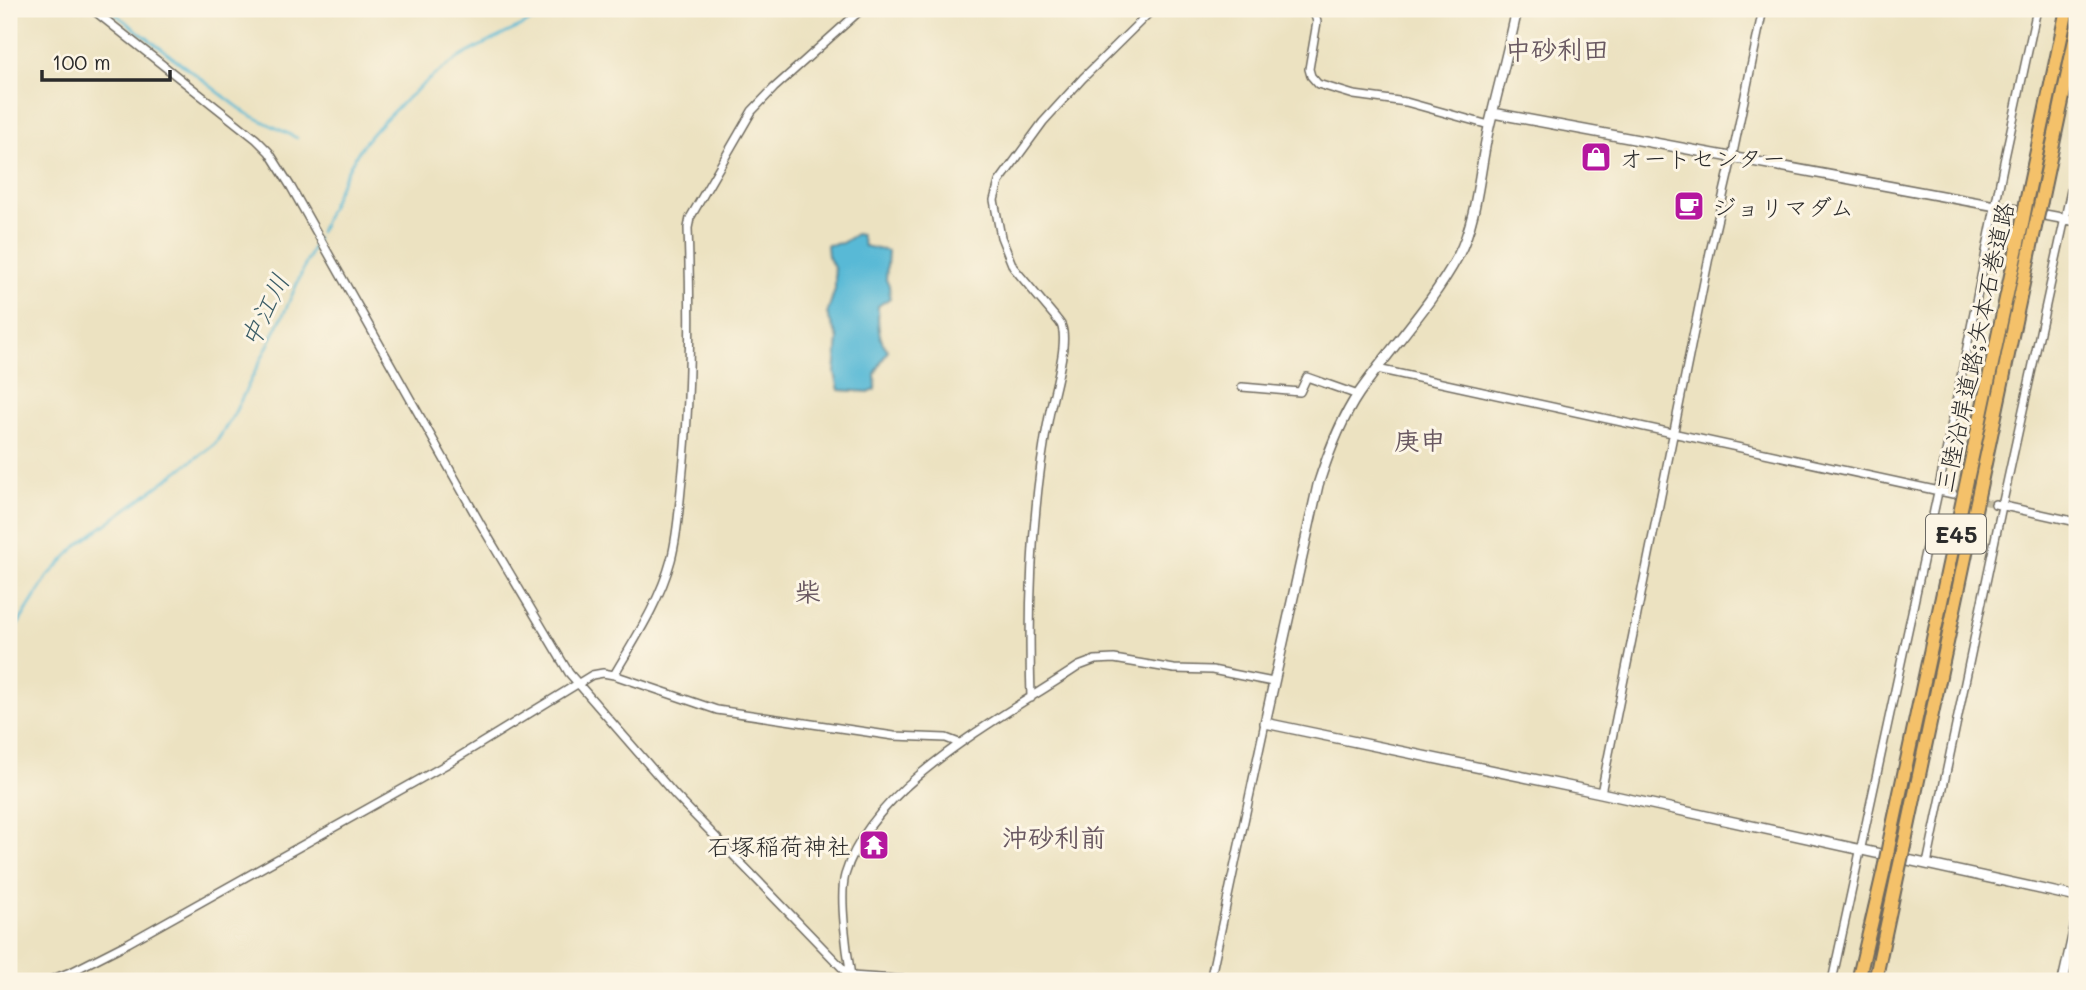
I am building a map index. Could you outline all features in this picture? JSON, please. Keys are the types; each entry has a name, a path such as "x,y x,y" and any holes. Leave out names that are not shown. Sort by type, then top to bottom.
{"highway":[{"name":"三陸沿岸道路;矢本石巻道路","path":"1858,981 2067,9"},
{"name":"三陸沿岸道路;矢本石巻道路","path":"1875,981 2077,30"}],"street":[{"path":"92,9 269,152 569,673 675,795 851,977"},
{"path":"614,675 660,588 671,561 677,529 688,431 690,218 752,111 862,9"},
{"path":"1031,698 1029,633 1035,520 1049,419 1064,344 1062,327 1013,267 1001,237 995,200 999,182 1043,122 1153,9"},
{"path":"1306,9 1315,15 1317,22 1309,69 1318,84 1354,95 1406,102 1489,125"},
{"path":"1209,981 1318,485 1329,452 1358,395 1448,274 1460,252 1470,224 1489,125 1517,9"},
{"path":"1601,793 1710,252 1763,9"},
{"path":"1832,981 1938,492 2037,9"},
{"path":"1493,113 2077,221"},
{"path":"1927,864 1998,505 2077,163"},
{"path":"1377,369 1953,495"},
{"path":"1242,387 1300,392 1307,377 1358,395"},
{"path":"1998,505 2077,522"},
{"path":"851,977 844,910 844,878 855,851 867,829 906,787 959,743 1079,666 1096,660 1114,659 1174,669 1212,670 1273,682"},
{"path":"48,981 128,943 447,764 592,674 614,675 717,710 894,736 946,738 959,743"},
{"path":"1265,723 2077,897"},
{"path":"2063,981 2077,918"},
{"path":"826,981 851,977 911,981"}],"water":[{"path":"856,234 861,235 864,246 888,251 886,280 890,298 878,306 878,323 884,346 888,350 875,374 876,389 871,392 839,390 835,373 838,339 827,314 835,289 835,277 827,245 842,243"}],"waterway":[{"path":"109,9 246,113 297,138"},
{"name":"中江川","path":"320,232 338,189 360,149 392,113 459,58 556,9"},
{"name":"中江川","path":"9,639 48,576 79,544 215,444 233,416 285,311 317,238"}],"tunnel":[{"path":"1953,494 1995,504"}],"place":[{"name":"オートセンター","path":"1596,157"},
{"name":"ジョリマダム","path":"1689,206"},
{"name":"石塚稲荷神社","path":"874,845"}],"district":[{"name":"中砂利田","path":"1557,49"},
{"name":"庚申","path":"1420,440"},
{"name":"柴","path":"808,591"},
{"name":"沖砂利前","path":"1054,837"}]}
